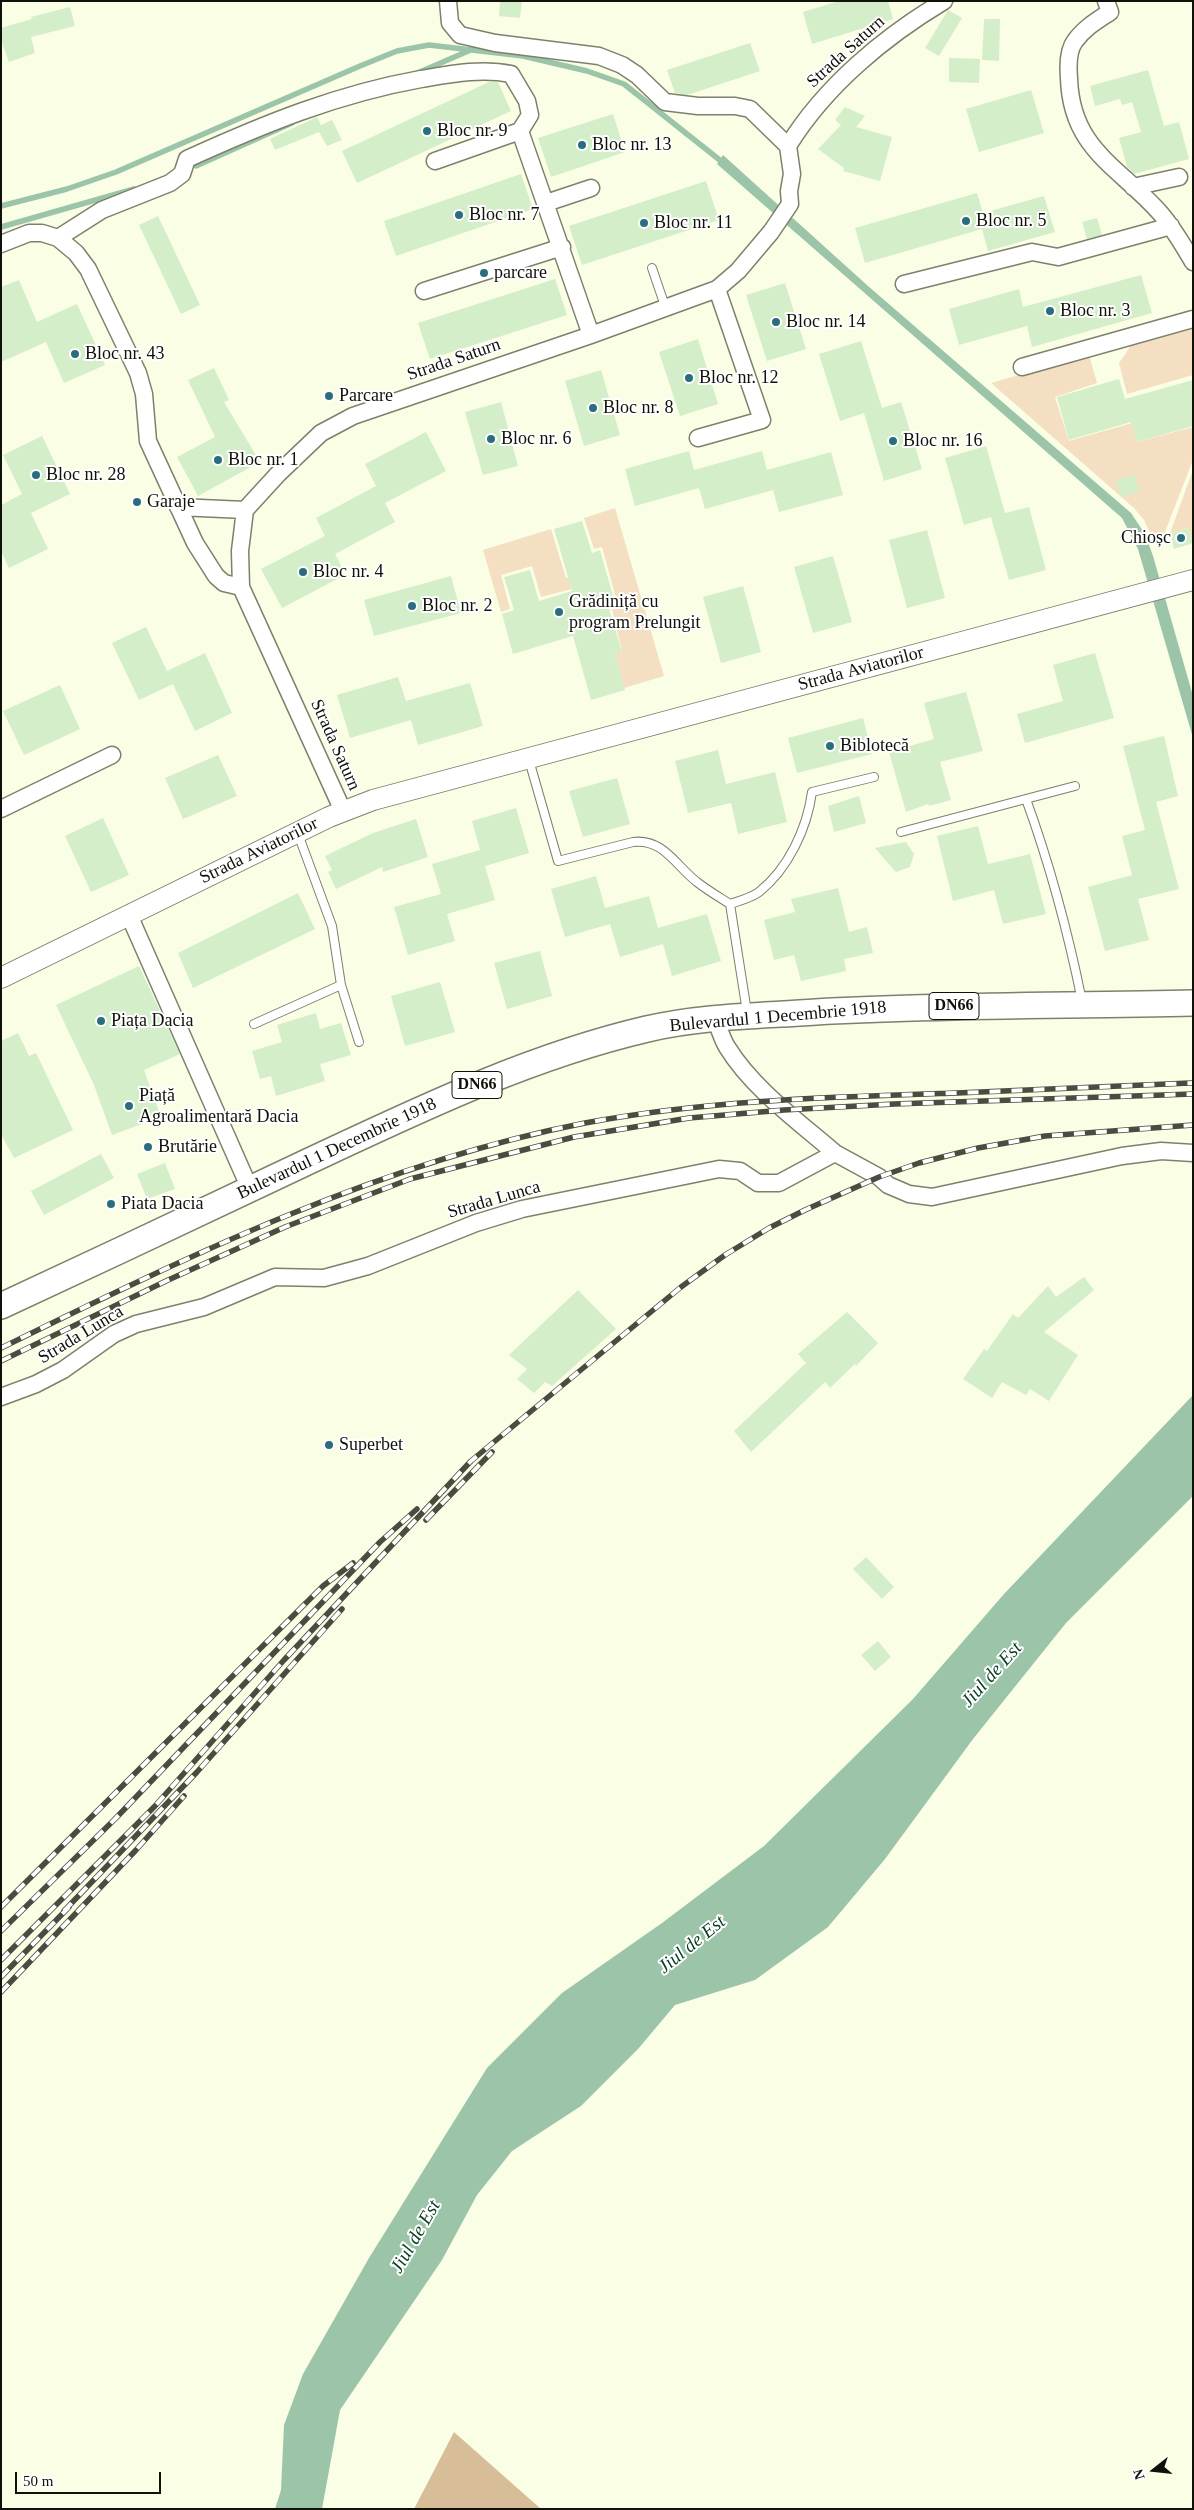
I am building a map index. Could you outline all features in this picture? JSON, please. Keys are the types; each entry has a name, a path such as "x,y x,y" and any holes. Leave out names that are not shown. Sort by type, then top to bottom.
{"main road":[{"name":"Bulevardul 1 Decembrie 1918","path":"1,1306 382,1126 509,1072 582,1047 646,1029 715,1018 918,1006 1193,1003"}],"street":[{"path":"448,1 450,23 460,35 495,43 599,56 622,65 637,75 665,102 698,106 735,106 750,110 788,146"},
{"name":"Strada Saturn","path":"342,811 241,587 240,551 245,510 278,474 321,434 334,425 418,393 666,309 717,289 738,271 771,232 790,204 788,191 792,174 788,146 802,123 825,97 863,60 894,34 944,1"},
{"path":"1106,1 1110,12 1084,30 1074,42 1068,68 1069,89 1077,123 1085,138 1150,202 1171,226 1193,262"},
{"path":"58,238 102,210 170,183 182,174 187,159 235,137 319,104 359,92 443,75 494,71 511,74 527,101 530,115 520,131 435,161"},
{"path":"520,131 562,247 591,335"},
{"path":"1133,187 1179,176"},
{"path":"546,203 591,188"},
{"path":"904,284 1032,252 1058,257 1171,226"},
{"path":"1,244 30,233 42,233 58,238 76,253 88,269 130,355 144,394 148,441 195,543 216,576 224,583 241,587"},
{"path":"424,291 562,247"},
{"path":"698,438 762,420 717,289"},
{"path":"1022,367 1193,318"},
{"path":"178,507 245,510"},
{"name":"Strada Aviatorilor","path":"1,978 298,832 342,811 372,800 528,756 1193,580"},
{"path":"1,809 112,755"},
{"path":"129,914 250,1189"},
{"path":"715,1018 726,1045 736,1061 792,1118 835,1152 879,1177 888,1185 908,1194 932,1196 1122,1156 1161,1151 1193,1153"},
{"name":"Strada Lunca","path":"1,1397 36,1384 63,1370 114,1334 136,1324 204,1307 275,1277 324,1278 368,1266 476,1223 522,1209 709,1170 740,1171 758,1183 779,1182 835,1152"}],"lane":[{"path":"652,268 666,309"},
{"path":"528,756 558,861 633,842 640,841 658,845 697,882 730,904 748,1016"},
{"path":"730,904 758,893 783,867 798,839 810,808 812,792 874,777"},
{"path":"901,832 1075,786"},
{"path":"1026,799 1040,839 1070,943 1082,1005"},
{"path":"298,832 332,926 341,985 359,1042"},
{"path":"254,1024 341,985"}],"shaded area":[{"path":"1193,326 1193,375 1127,394 1119,363 1132,344"},
{"path":"1089,355 1097,383 1055,397 1069,441 1132,423 1137,442 1193,427 1193,460 1161,542 1154,542 1144,520 1134,508 991,383"},
{"path":"1193,470 1193,543 1188,528 1170,533"},
{"path":"615,508 664,676 624,688 615,654 622,652 610,600 616,598 602,547 594,549 584,518"},
{"path":"551,529 566,578 573,577 576,588 541,597 532,566 501,575 510,609 501,612 483,550"},
{"path":"454,2432 541,2509 414,2509"}],"water":[{"path":"723,155 868,286 1131,513 1145,534 1153,556 1193,696 1193,738 1138,549 1122,518 717,164"},
{"name":"Jiul de Est","path":"1193,1395 1193,1496 1066,1623 973,1739 885,1859 828,1927 755,1980 675,2005 638,2049 581,2106 512,2151 477,2195 442,2260 340,2410 322,2509 275,2509 281,2490 284,2425 303,2374 369,2258 487,2068 562,1993 662,1923 764,1846 913,1699 1004,1594"}],"building":[{"path":"500,1 522,1 520,18 499,16"},
{"path":"839,1 888,1 893,19 812,44 803,12"},
{"path":"70,7 75,26 31,37 35,53 9,62 1,40 1,28 32,19 31,17"},
{"path":"948,10 962,18 939,56 925,48"},
{"path":"984,19 1000,19 999,61 982,60"},
{"path":"750,43 760,71 687,95 675,93 667,70"},
{"path":"949,58 980,59 979,83 949,82"},
{"path":"1148,70 1164,126 1179,122 1189,159 1134,174 1127,167 1119,138 1141,132 1132,102 1122,105 1120,99 1095,106 1090,86"},
{"name":"Bloc nr. 9","path":"489,82 498,82 511,111 357,183 342,151"},
{"path":"1031,90 1044,133 979,152 966,109"},
{"path":"845,107 865,116 856,127 892,137 880,181 843,171 844,168 818,149 841,125 835,120"},
{"name":"Bloc nr. 13","path":"613,114 625,152 551,177 538,138"},
{"path":"317,117 321,125 332,120 342,140 327,146 319,132 275,150 270,139"},
{"name":"Bloc nr. 7","path":"521,174 533,209 396,256 384,221"},
{"name":"Bloc nr. 11","path":"706,181 719,220 582,265 569,226"},
{"name":"Bloc nr. 5","path":"977,193 983,213 1044,196 1055,232 988,251 982,229 865,263 855,228"},
{"path":"158,216 200,305 181,314 139,225"},
{"path":"1097,218 1102,235 1087,239 1082,222"},
{"name":"Bloc nr. 3","path":"1141,275 1152,313 1032,347 1027,326 959,345 949,309 1019,289 1023,307"},
{"path":"555,279 567,315 430,359 418,323"},
{"path":"19,280 37,322 77,304 105,365 64,383 46,342 1,362 1,287"},
{"name":"Bloc nr. 14","path":"785,283 806,349 767,361 746,295"},
{"name":"Bloc nr. 12","path":"698,339 718,404 680,416 659,352"},
{"path":"861,341 882,408 901,402 922,469 884,481 864,413 840,421 819,354"},
{"name":"Bloc nr. 1","path":"214,368 229,400 224,402 260,462 198,496 177,457 215,437 188,380"},
{"name":"Bloc nr. 8","path":"601,370 620,435 584,446 565,381"},
{"path":"1119,379 1125,399 1193,380 1193,426 1137,442 1131,422 1069,440 1057,397"},
{"name":"Bloc nr. 6","path":"501,402 518,466 483,475 465,412"},
{"path":"426,432 446,471 385,503 395,522 335,554 343,569 343,576 282,608 261,569 325,536 316,518 376,486 365,464"},
{"path":"42,436 70,494 31,513 48,549 9,568 1,551 1,505 22,494 3,455"},
{"path":"986,446 1005,513 1029,507 1046,570 1009,580 991,517 964,525 945,458"},
{"path":"689,451 694,470 762,451 767,470 831,452 843,495 779,512 773,490 705,509 699,488 635,506 625,469"},
{"path":"1135,475 1139,492 1121,497 1116,480"},
{"name":"Grădiniță cu program Prelungit","path":"582,521 592,553 600,550 613,596 606,598 622,652 615,654 625,690 591,700 573,636 513,654 502,614 514,610 504,577 530,570 539,601 572,591 554,529"},
{"name":"Chioșc","path":"1188,528 1193,543 1174,549 1170,533"},
{"path":"927,530 945,598 907,608 889,540"},
{"path":"833,556 852,622 813,633 794,567"},
{"name":"Bloc nr. 2","path":"451,576 461,613 374,636 364,600"},
{"path":"743,586 761,652 721,663 703,597"},
{"path":"146,627 167,671 205,653 232,713 195,731 173,684 139,700 112,643"},
{"path":"1095,653 1114,718 1025,743 1017,714 1063,701 1053,665"},
{"path":"398,677 406,701 470,683 483,726 418,745 411,720 350,738 337,695"},
{"path":"60,685 80,729 24,755 3,711"},
{"path":"966,692 983,751 940,762 951,800 929,806 928,804 906,812 889,752 934,739 924,703"},
{"name":"Biblotecă","path":"863,718 872,754 797,773 788,738"},
{"path":"1164,736 1178,796 1156,802 1179,889 1138,899 1149,940 1105,951 1088,887 1132,875 1122,836 1145,830 1123,746"},
{"path":"718,750 726,784 775,772 787,822 738,834 731,803 688,813 675,761"},
{"path":"218,755 237,796 183,819 165,778"},
{"path":"617,778 630,824 583,837 569,791"},
{"path":"859,796 866,823 834,832 828,806"},
{"path":"516,808 529,853 485,866 495,900 447,914 455,941 408,955 394,907 441,894 432,864 480,850 472,821"},
{"path":"103,818 129,875 91,892 65,836"},
{"path":"416,819 428,857 383,872 382,867 336,889 328,872 332,870 325,856 373,833"},
{"path":"978,826 988,864 1030,854 1046,914 1003,924 994,890 953,901 937,836"},
{"path":"906,842 914,854 910,867 896,872 875,848"},
{"path":"596,876 605,908 649,896 658,928 707,914 721,961 672,976 663,944 620,957 610,924 565,937 551,889"},
{"path":"838,888 849,932 867,927 873,953 844,959 846,971 801,981 794,955 774,960 764,920 795,912 791,899"},
{"path":"298,893 315,929 193,988 178,953"},
{"path":"540,951 552,996 507,1009 494,963"},
{"name":"Piața Dacia","path":"139,966 180,1054 144,1070 161,1117 112,1135 94,1085 56,1005"},
{"path":"440,982 455,1032 405,1046 391,996"},
{"path":"316,1013 320,1029 341,1023 351,1055 320,1064 325,1081 276,1096 271,1076 260,1079 252,1051 282,1042 277,1025"},
{"path":"18,1033 29,1056 36,1053 73,1130 14,1158 1,1134 1,1041"},
{"path":"101,1154 114,1178 44,1215 31,1191"},
{"path":"165,1163 175,1189 147,1199 137,1174"},
{"path":"1084,1277 1094,1290 1044,1332 1078,1355 1049,1401 1030,1389 1026,1395 1002,1382 992,1398 963,1379 984,1349 987,1351 1013,1314 1018,1318 1048,1286 1056,1297"},
{"path":"578,1290 616,1329 552,1386 545,1382 534,1393 517,1379 527,1369 509,1355"},
{"path":"847,1312 878,1343 856,1366 855,1364 830,1388 825,1382 751,1452 734,1431 806,1363 798,1354"},
{"path":"866,1557 894,1587 882,1599 853,1569"},
{"path":"878,1641 891,1657 875,1671 861,1655"}],"waterway":[{"path":"1,206 67,189 116,172 360,66 397,51 429,45 523,56 587,71 624,84 726,165"},
{"path":"415,74 473,49"},
{"path":"196,166 292,123"},
{"path":"1,227 134,189"}],"railway":[{"path":"1,1348 142,1280 286,1216 433,1162 508,1140 631,1115 724,1104 863,1096 1193,1083"},
{"path":"1,1361 166,1281 285,1227 410,1179 574,1137 689,1118 784,1110 894,1104 1193,1094"},
{"path":"1,1960 155,1806 284,1660 471,1461 681,1287 725,1255 769,1228 805,1210 879,1177 919,1163 978,1148 1045,1136 1193,1125"},
{"path":"426,1520 492,1452"},
{"path":"1,1931 115,1819 380,1542 417,1509"},
{"path":"1,1907 323,1586 353,1563"},
{"path":"64,1911 197,1772 342,1609"},
{"path":"1,1992 136,1850 184,1796"},
{"path":"1,1977 69,1907"}],"place":[{"name":"Bloc nr. 9","path":"427,131"},
{"name":"Bloc nr. 13","path":"582,145"},
{"name":"Bloc nr. 7","path":"459,215"},
{"name":"Bloc nr. 5","path":"966,221"},
{"name":"Bloc nr. 11","path":"644,223"},
{"name":"parcare","path":"484,273"},
{"name":"Bloc nr. 3","path":"1050,311"},
{"name":"Bloc nr. 14","path":"776,322"},
{"name":"Bloc nr. 43","path":"75,354"},
{"name":"Bloc nr. 12","path":"689,378"},
{"name":"Parcare","path":"329,396"},
{"name":"Bloc nr. 8","path":"593,408"},
{"name":"Bloc nr. 6","path":"491,439"},
{"name":"Bloc nr. 16","path":"893,441"},
{"name":"Bloc nr. 1","path":"218,460"},
{"name":"Bloc nr. 28","path":"36,475"},
{"name":"Garaje","path":"137,502"},
{"name":"Chioșc","path":"1181,538"},
{"name":"Bloc nr. 4","path":"303,572"},
{"name":"Bloc nr. 2","path":"412,606"},
{"name":"Grădiniță cu program Prelungit","path":"559,612"},
{"name":"Biblotecă","path":"830,746"},
{"name":"Piața Dacia","path":"101,1021"},
{"name":"Piață Agroalimentară Dacia","path":"129,1106"},
{"name":"Brutărie","path":"148,1147"},
{"name":"Piata Dacia","path":"111,1204"},
{"name":"Superbet","path":"329,1445"}]}
